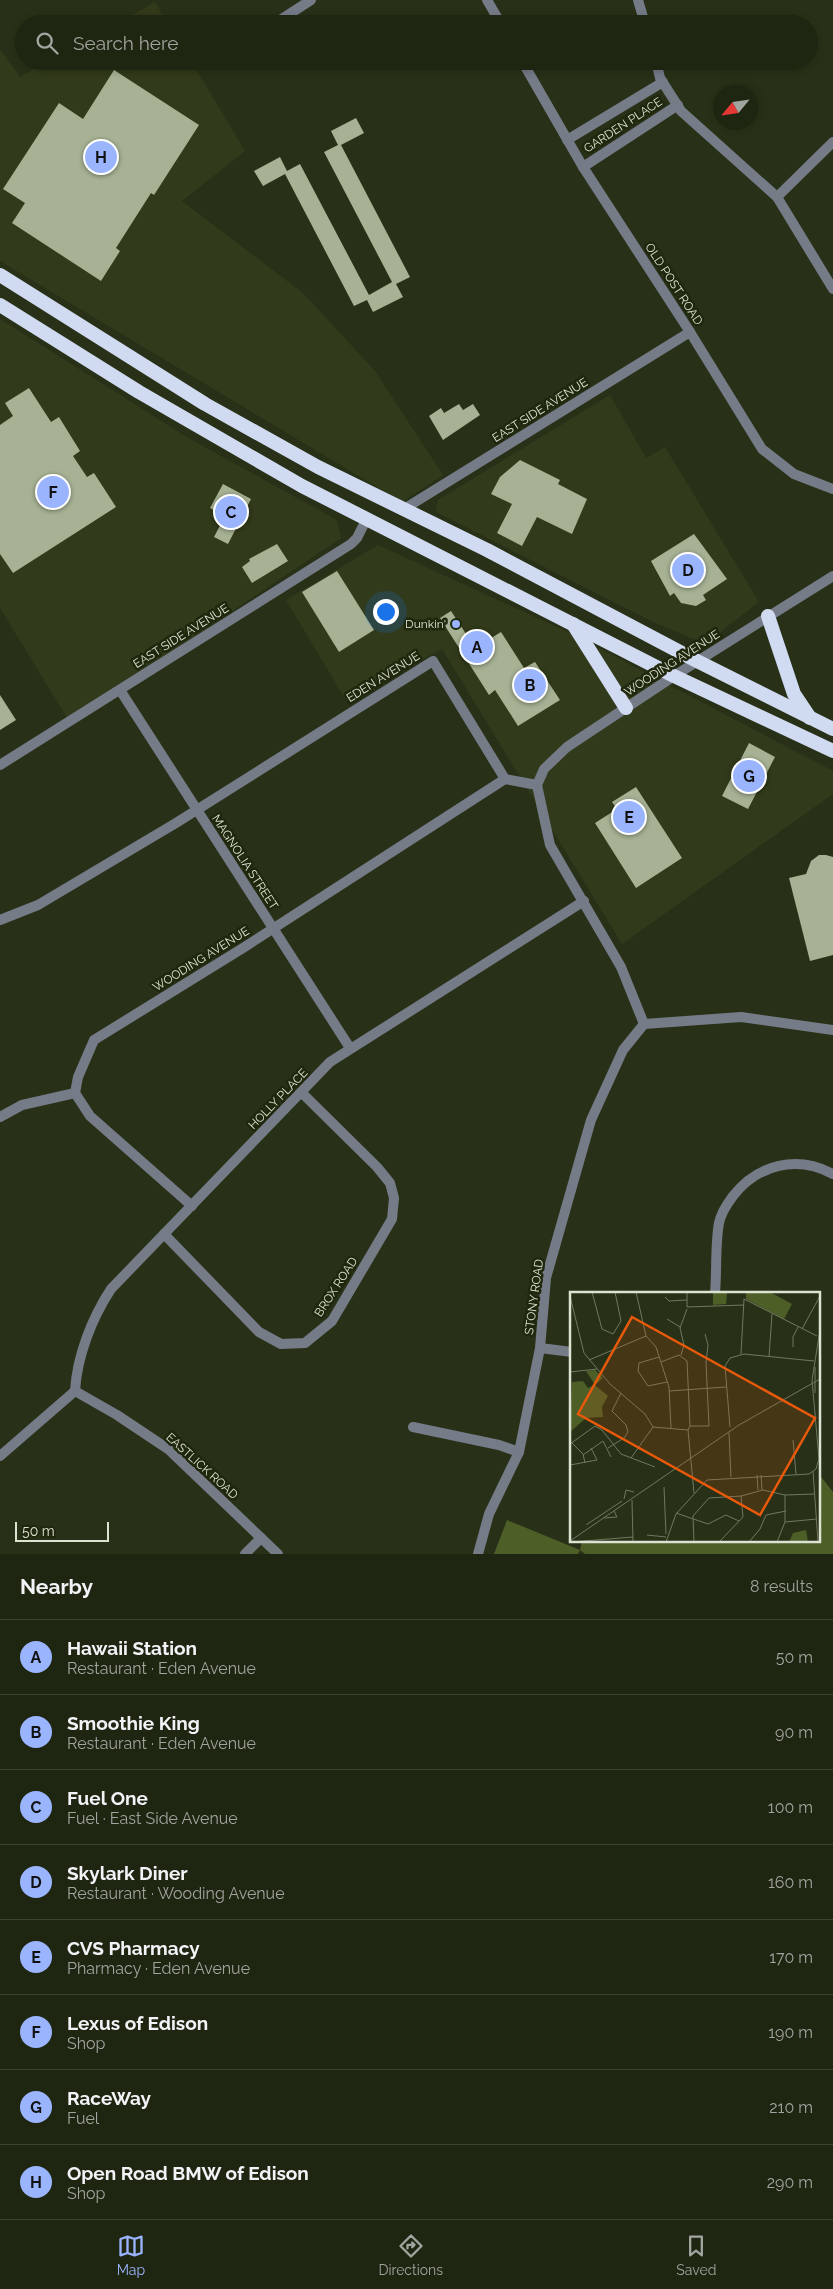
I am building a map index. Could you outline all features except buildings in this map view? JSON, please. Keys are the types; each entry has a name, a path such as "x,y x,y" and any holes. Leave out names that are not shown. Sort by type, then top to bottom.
{"highway":[{"path":"0,275 205,404 318,468 404,509 631,624 697,661 833,729"},
{"path":"0,305 87,361 213,436 366,520 674,676 833,751"},
{"path":"768,616 794,694 811,718"},
{"path":"573,624 626,708"}],"street":[{"path":"288,15 311,0"},
{"path":"487,0 496,15"},
{"path":"638,0 642,15"},
{"name":"OLD POST ROAD","path":"527,70 583,167 690,332 762,449 794,474 833,489"},
{"path":"659,70 663,82 681,111 777,197 833,289"},
{"name":"GARDEN PLACE","path":"567,140 663,82"},
{"name":"GARDEN PLACE","path":"583,167 678,105"},
{"path":"777,197 833,142"},
{"name":"EAST SIDE AVENUE","path":"404,509 690,332"},
{"name":"EAST SIDE AVENUE","path":"0,765 351,544 357,538 366,520"},
{"name":"WOODING AVENUE","path":"537,785 544,769 567,747 697,661 833,576"},
{"name":"EDEN AVENUE","path":"0,920 38,905 197,810 433,661 505,779"},
{"name":"MAGNOLIA STREET","path":"120,690 350,1048"},
{"path":"505,779 537,785 550,845 621,968 644,1024 741,1017 833,1030"},
{"name":"WOODING AVENUE","path":"75,1093 78,1077 94,1040 505,779"},
{"name":"HOLLY PLACE","path":"75,1391 76,1375 96,1311 111,1289 330,1062 584,901"},
{"name":"STONY ROAD","path":"478,1554 489,1514 519,1452 540,1348 546,1278 591,1120 622,1050 644,1024"},
{"path":"0,1117 22,1105 75,1093 90,1116 192,1206"},
{"name":"BROX ROAD","path":"164,1234 259,1332 281,1344 305,1343 332,1321 392,1219 394,1198 390,1183 377,1167 302,1093"},
{"path":"715,1292 719,1222 726,1205 740,1186 752,1176 765,1169 791,1163 821,1168 833,1174"},
{"path":"540,1348 570,1352"},
{"path":"0,1456 75,1391"},
{"name":"EASTLICK ROAD","path":"75,1391 117,1415 168,1449 278,1554"},
{"path":"413,1427 499,1445 519,1452"},
{"path":"245,1554 261,1538"}],"shaded area":[{"path":"155,2 163,15 132,15"},
{"path":"0,49 20,77 32,70 196,70 245,151 182,201 303,293 375,371 443,475 402,502 0,261"},
{"path":"0,319 190,439 337,520 341,538 69,721 0,608"},
{"path":"610,395 646,458 665,447 759,602 705,644 651,621 436,512 438,500"},
{"path":"378,545 570,633 833,771 833,794 622,944 442,649 347,702 286,600"},
{"path":"820,1475 833,1492 833,1554 585,1554 580,1550 582,1542 820,1542"},
{"path":"507,1520 580,1550 578,1554 494,1554"}],"place":[{"name":"Open Road BMW of Edison","path":"101,157"},
{"name":"Lexus of Edison","path":"53,492"},
{"name":"Fuel One","path":"231,512"},
{"name":"Skylark Diner","path":"688,570"},
{"name":"Dunkin'","path":"456,624"},
{"name":"Hawaii Station","path":"477,647"},
{"name":"Smoothie King","path":"530,685"},
{"name":"RaceWay","path":"749,776"},
{"name":"CVS Pharmacy","path":"629,817"}]}
